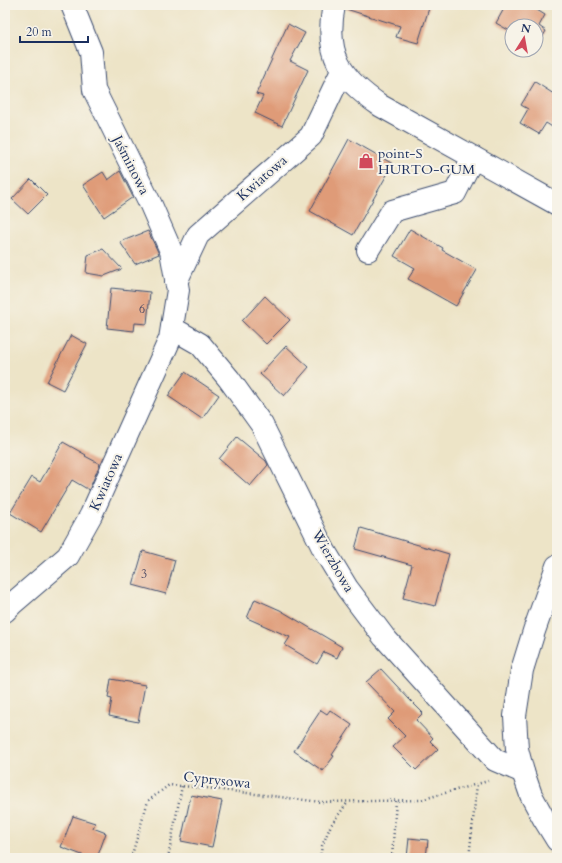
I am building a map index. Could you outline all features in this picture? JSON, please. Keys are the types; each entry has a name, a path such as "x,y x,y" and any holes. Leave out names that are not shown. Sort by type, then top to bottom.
{"street":[{"name":"Jaśminowa","path":"72,5 91,52 94,90 151,205 171,251 178,290 172,328"},
{"path":"334,5 331,40 334,52 342,71 364,95 381,106 557,204"},
{"name":"Kwiatowa","path":"176,282 198,235 311,136 342,71"},
{"path":"368,250 392,211 455,193 474,158"},
{"name":"Kwiatowa","path":"5,611 68,556 91,515 170,339 172,328"},
{"name":"Wierzbowa","path":"172,328 200,344 229,379 262,425 324,550 347,588 384,637 495,760 523,772"},
{"path":"557,566 522,670 515,716 517,749 523,772 531,795 557,840"}],"path":[{"name":"Cyprysowa","path":"131,858 148,801 169,785 321,802 396,801 420,800 523,772"},
{"path":"469,858 477,784"},
{"path":"168,858 182,786"},
{"path":"392,858 396,801"},
{"path":"320,858 322,846 331,825 348,802"}],"building":[{"path":"346,5 430,5 418,43 396,37 400,26 346,9"},
{"path":"506,5 529,5 545,15 543,18 504,18 504,28 496,23"},
{"path":"288,24 305,33 290,61 308,70 282,126 255,113 263,96 256,94"},
{"path":"535,82 557,96 557,130 546,123 539,134 520,123 528,109 521,105"},
{"path":"349,139 393,164 353,235 310,211"},
{"path":"120,171 133,197 104,217 83,185 103,172 108,180"},
{"path":"31,179 47,195 28,214 12,199"},
{"path":"410,229 443,248 442,250 477,270 456,306 408,279 415,268 394,256"},
{"path":"148,231 159,254 135,264 120,242"},
{"path":"103,249 122,269 104,276 86,273 88,255"},
{"path":"111,288 150,292 147,324 135,323 134,331 107,328"},
{"path":"265,296 290,320 266,344 242,321"},
{"path":"71,335 87,344 63,390 47,382"},
{"path":"286,346 309,367 284,396 260,374"},
{"path":"185,372 219,395 202,419 168,396"},
{"path":"237,437 266,461 268,465 250,486 219,459"},
{"path":"63,442 100,464 89,490 72,480 41,532 10,513 32,477 40,482"},
{"path":"361,528 449,554 435,606 403,598 412,565 355,549"},
{"path":"143,551 175,560 166,594 133,585"},
{"path":"255,599 280,610 342,647 337,658 324,652 317,664 285,645 290,637 247,618"},
{"path":"381,669 423,713 416,720 433,738 430,741 438,749 416,770 393,747 405,736 388,719 395,712 366,682"},
{"path":"111,679 145,685 138,722 109,716 112,699 108,698"},
{"path":"321,710 327,714 330,710 352,725 332,755 334,756 323,771 294,751"},
{"path":"191,795 222,801 212,847 181,841"},
{"path":"73,816 95,823 93,828 106,833 97,858 90,858 61,847"},
{"path":"409,838 428,840 426,858 407,858"}],"place":[{"name":"point-S HURTO-GUM","path":"366,161"}]}
